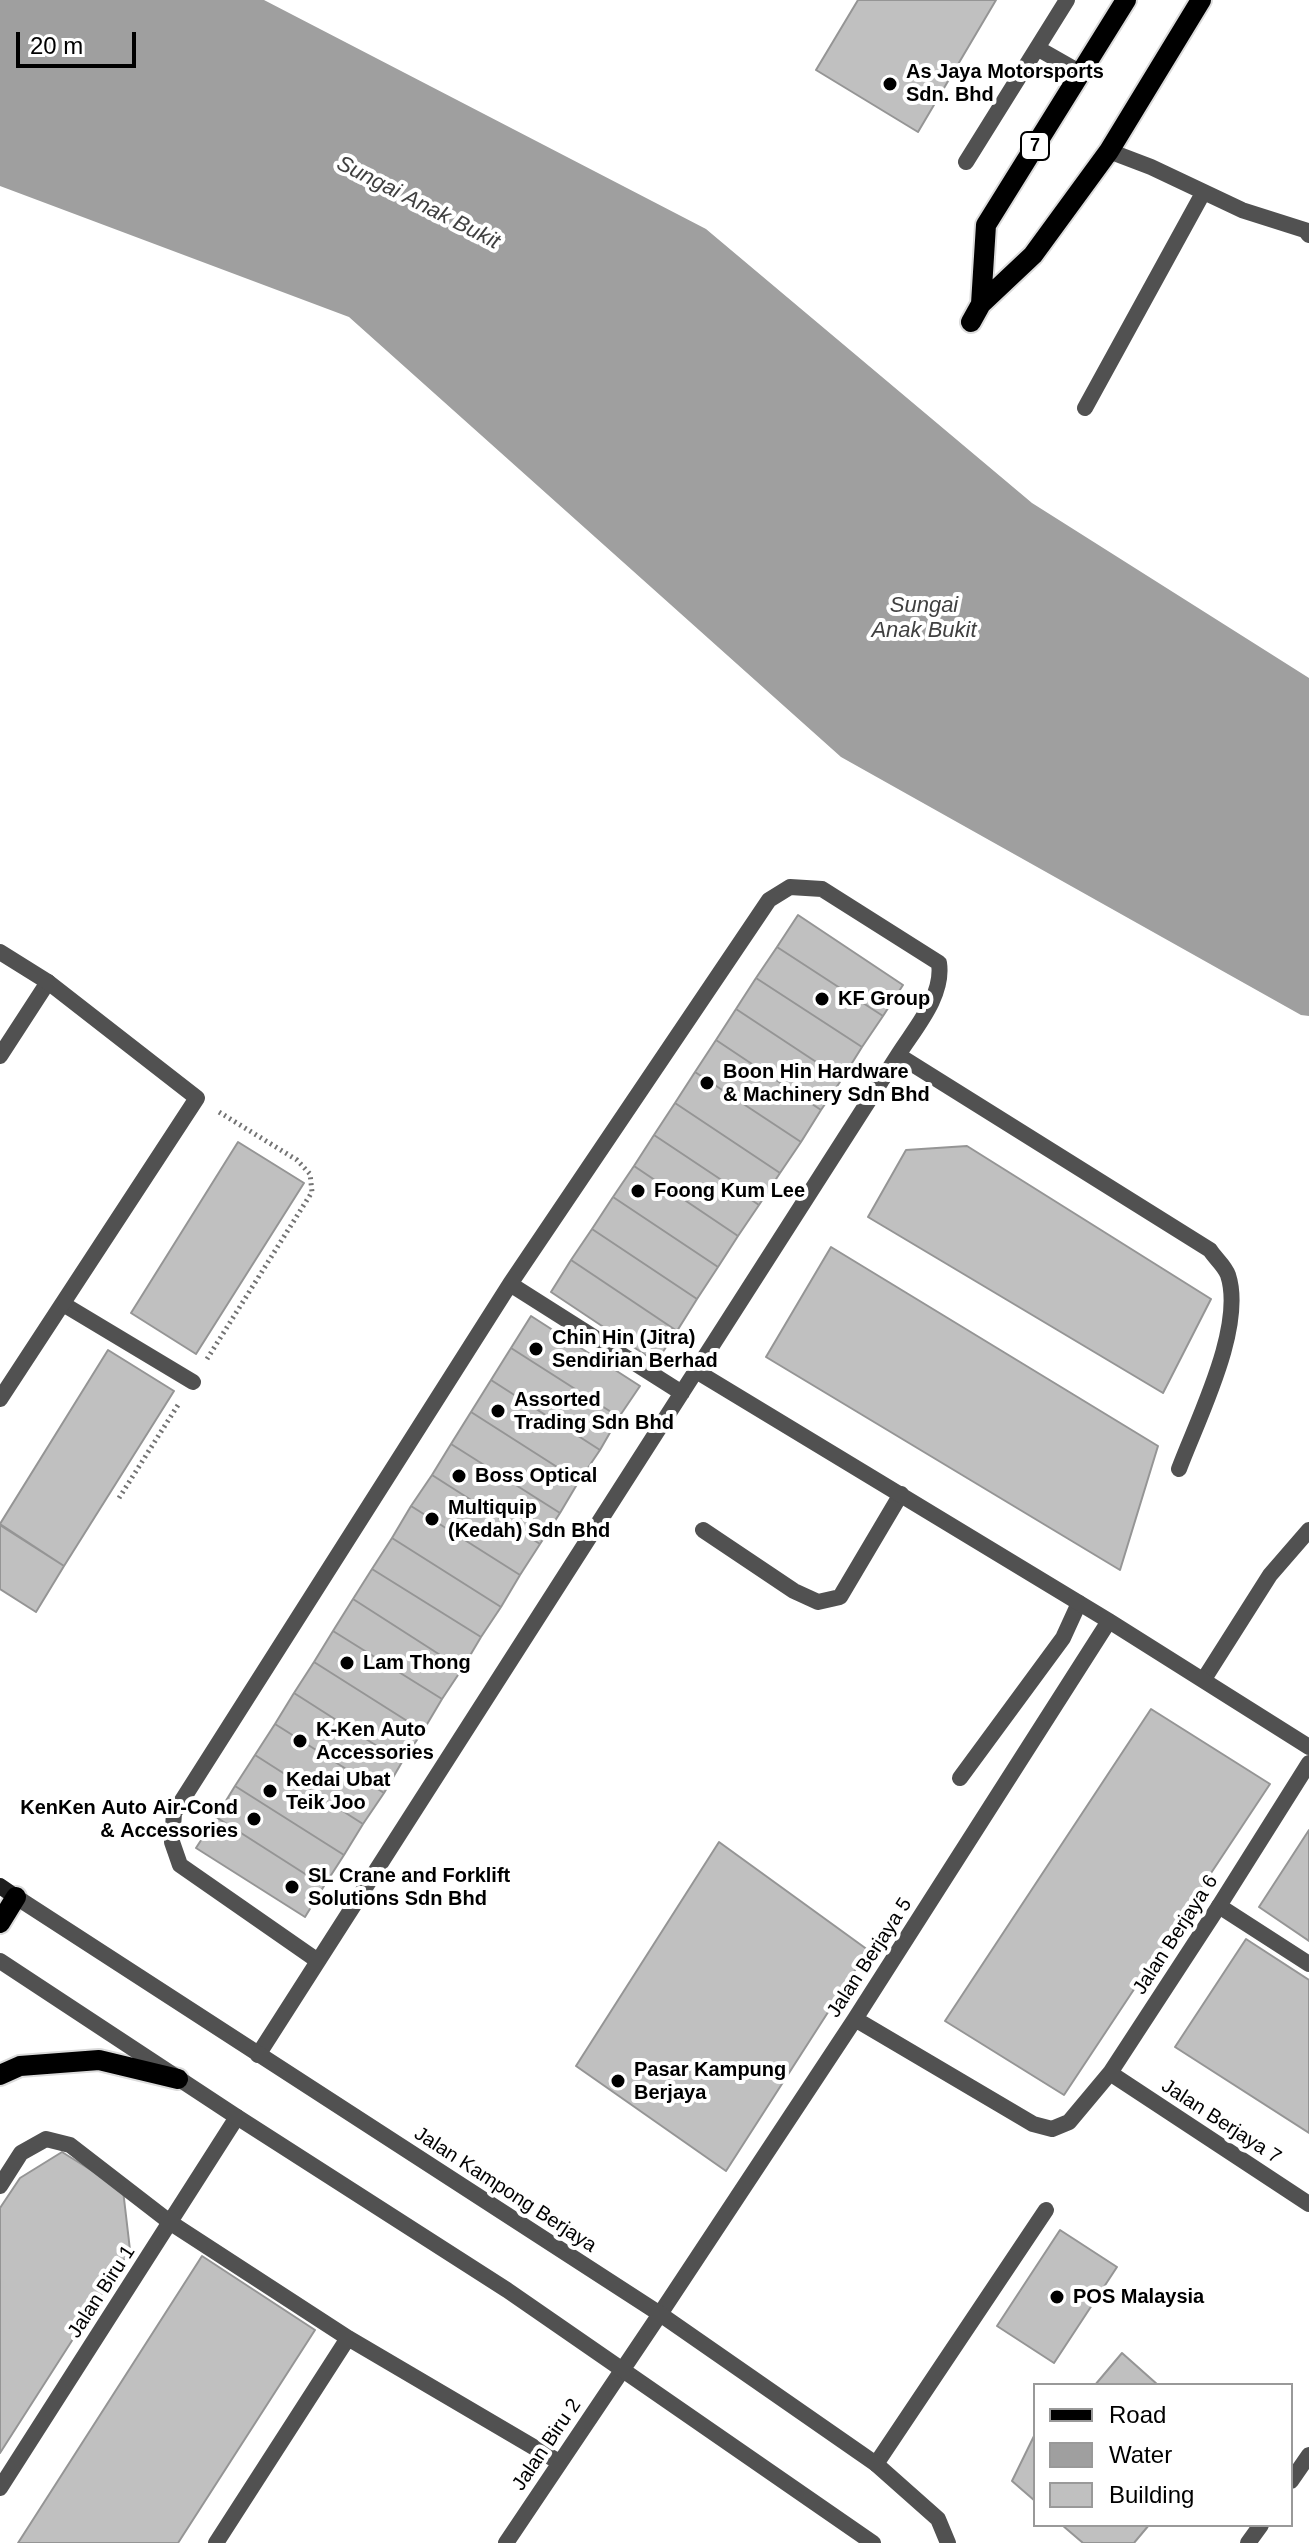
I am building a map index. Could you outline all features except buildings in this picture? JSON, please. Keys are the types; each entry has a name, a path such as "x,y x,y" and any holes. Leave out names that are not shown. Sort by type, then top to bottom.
{"main road":[{"name":"7","path":"1126,0 986,225 976,313 1033,255 1109,151 1201,0"},
{"path":"0,1923 8,1892"},
{"path":"0,2075 20,2066 99,2060 178,2079"}],"street":[{"path":"966,162 1067,0"},
{"path":"1037,48 1081,73"},
{"path":"1109,151 1151,167 1242,210 1308,230"},
{"path":"1085,408 1203,193"},
{"path":"258,2055 898,1055 935,994 941,977 939,963 822,889 790,887 769,900 510,1284 174,1813 172,1842 180,1865 318,1961"},
{"path":"0,952 48,982 197,1098 0,1399"},
{"path":"0,1056 48,982"},
{"path":"898,1055 1210,1250 1227,1273 1233,1302 1229,1338 1179,1469"},
{"path":"510,1284 682,1393"},
{"path":"63,1304 193,1382"},
{"path":"696,1371 1204,1679 1309,1747"},
{"path":"703,1530 794,1591 818,1602 840,1597 901,1494"},
{"path":"1204,1679 1270,1575 1309,1530"},
{"path":"960,1778 1063,1638 1079,1603"},
{"name":"Jalan Berjaya 5","path":"623,2369 855,2019 1109,1621"},
{"name":"Jalan Berjaya 6","path":"855,2019 1033,2124 1052,2129 1069,2122 1110,2073 1309,1763"},
{"name":"Jalan Kampong Berjaya","path":"8,1892 660,2314 876,2464 938,2519 948,2543"},
{"path":"1219,1906 1309,1964"},
{"path":"0,1961 507,2290 873,2543"},
{"name":"Jalan Berjaya 7","path":"1110,2073 1309,2204"},
{"name":"Jalan Biru 1","path":"0,2488 237,2117"},
{"path":"0,2186 21,2153 46,2139 70,2145 171,2223 348,2338 559,2462"},
{"path":"876,2464 1046,2210"},
{"path":"216,2543 348,2338"},
{"name":"Jalan Biru 2","path":"506,2543 623,2369"},
{"path":"1293,2478 1309,2455"}],"path":[{"path":"119,1498 312,1192 310,1174 297,1160 197,1098"}],"water":[{"name":"Sungai Anak Bukit","path":"0,0 264,0 706,229 1032,503 1309,678 1309,1016 1301,1015 841,757 349,317 0,186"}],"place":[{"name":"As Jaya Motorsports Sdn. Bhd","path":"890,84"},
{"name":"KF Group","path":"822,999"},
{"name":"Boon Hin Hardware & Machinery Sdn Bhd","path":"707,1083"},
{"name":"Foong Kum Lee","path":"638,1191"},
{"name":"Chin Hin (Jitra) Sendirian Berhad","path":"536,1349"},
{"name":"Assorted Trading Sdn Bhd","path":"498,1411"},
{"name":"Boss Optical","path":"459,1476"},
{"name":"Multiquip (Kedah) Sdn Bhd","path":"432,1519"},
{"name":"Lam Thong","path":"347,1663"},
{"name":"K-Ken Auto Accessories","path":"300,1741"},
{"name":"Kedai Ubat Teik Joo","path":"270,1791"},
{"name":"KenKen Auto Air-Cond & Accessories","path":"254,1819"},
{"name":"SL Crane and Forklift Solutions Sdn Bhd","path":"292,1887"},
{"name":"Pasar Kampung Berjaya","path":"618,2081"},
{"name":"POS Malaysia","path":"1057,2297"}]}
